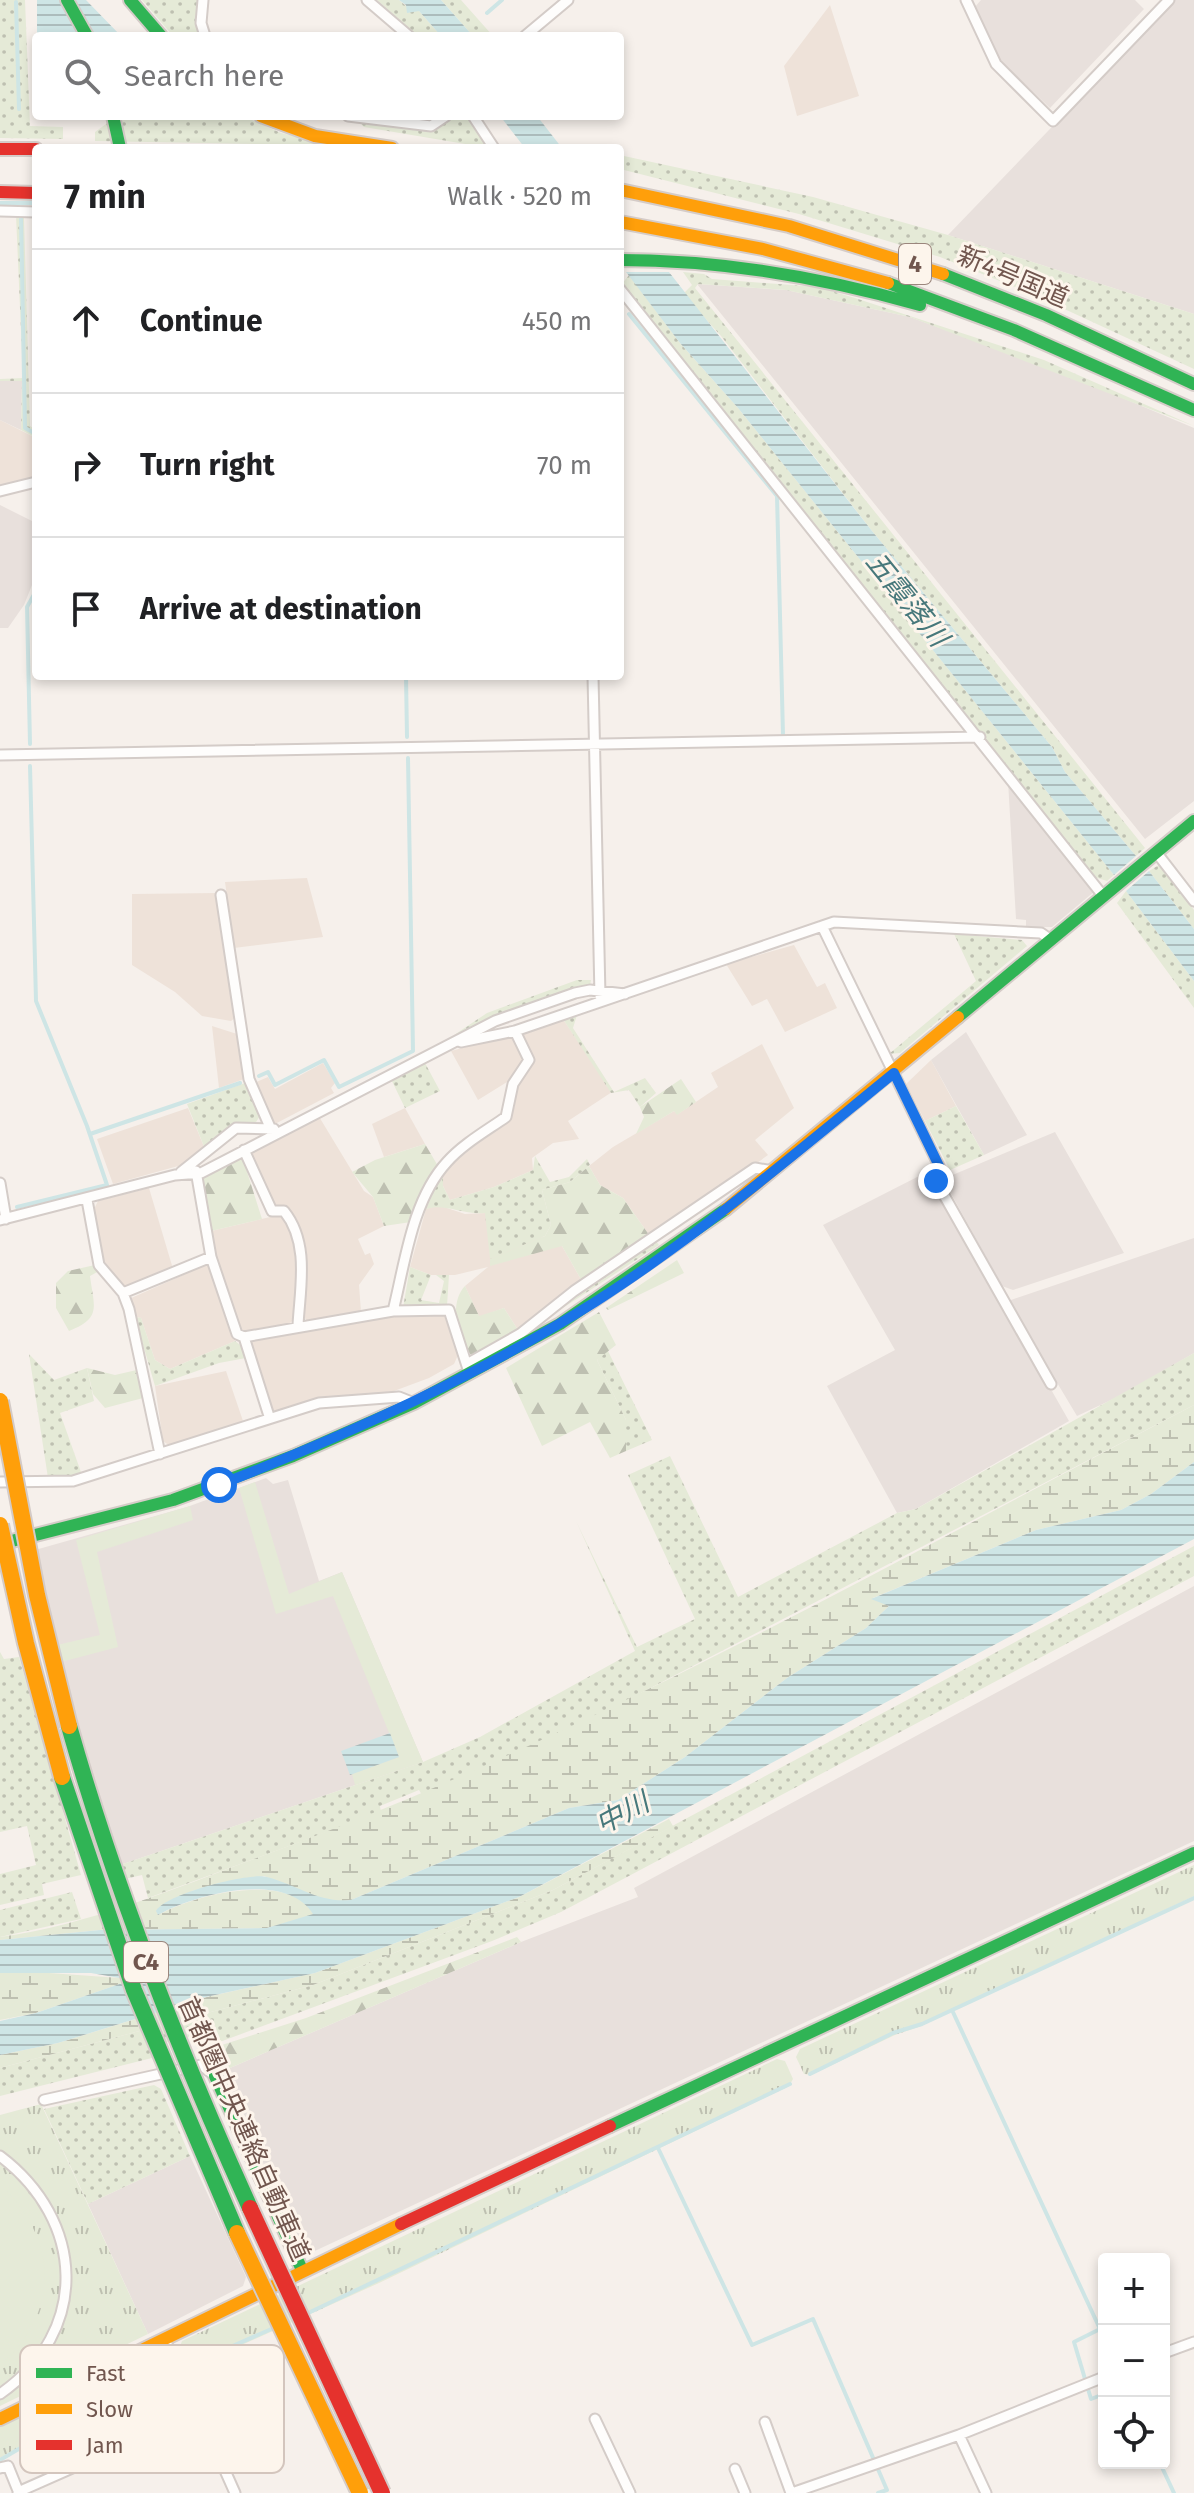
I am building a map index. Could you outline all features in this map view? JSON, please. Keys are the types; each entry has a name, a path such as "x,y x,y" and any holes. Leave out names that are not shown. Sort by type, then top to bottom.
{"main road":[{"path":"67,0 85,32"},
{"path":"80,0 97,32"},
{"path":"130,0 158,32"},
{"path":"114,120 119,144"},
{"path":"126,120 131,144"},
{"path":"272,120 315,136 366,144"},
{"path":"0,149 32,149"},
{"path":"0,184 32,184"},
{"name":"新4号国道","path":"624,191 756,217 892,255 1028,308 1194,384"},
{"path":"0,192 32,193"},
{"name":"新4号国道","path":"624,223 834,267 902,288 1025,335 1194,410"},
{"path":"624,260 691,260 768,268 830,280 1025,335"},
{"path":"0,1544 109,1518 219,1485 414,1403 468,1369 560,1324 648,1267 773,1171 1194,821"},
{"name":"首都圏中央連絡自動車道","path":"0,1401 49,1648 76,1751 126,1908 214,2127 382,2493"},
{"name":"首都圏中央連絡自動車道","path":"0,1525 50,1736 91,1873 134,1991 163,2062 360,2493"},
{"path":"150,2345 302,2270 1194,1853"},
{"path":"215,2076 302,2270"},
{"path":"0,2419 20,2409"}],"street":[{"path":"203,0 201,23 204,32"},
{"path":"367,0 404,32"},
{"path":"530,32 568,0"},
{"path":"966,0 996,64 1053,121 1169,0"},
{"path":"381,120 431,126 440,120"},
{"path":"476,120 491,144"},
{"path":"0,211 32,212"},
{"path":"624,294 980,737 1109,892"},
{"path":"0,491 32,483"},
{"path":"593,680 601,1003"},
{"path":"0,755 980,737"},
{"path":"1152,856 1194,901"},
{"path":"221,895 249,1079 271,1132"},
{"path":"453,1044 515,1031 834,922 1041,933 1051,940"},
{"path":"822,926 939,1166 936,1181 1051,1384"},
{"path":"0,1183 3,1220 196,1169 244,1150 271,1132 495,1021 575,993 599,991 625,994"},
{"path":"393,1311 414,1230 433,1181 462,1148 506,1117 513,1084 529,1060 515,1031"},
{"path":"196,1169 236,1128 271,1132"},
{"path":"244,1150 272,1211 284,1211 298,1238 302,1257 298,1325"},
{"path":"196,1169 211,1257 237,1334 244,1337 298,1325 393,1311 449,1310 468,1369"},
{"path":"87,1200 99,1265 123,1293 147,1385 160,1454"},
{"path":"123,1293 211,1257"},
{"path":"244,1337 269,1416"},
{"path":"0,1482 73,1481 269,1416 319,1403 399,1397 414,1403"},
{"path":"44,2100 201,2065 215,2076"},
{"path":"0,2156 31,2182 53,2214 63,2250 64,2306 47,2345"},
{"path":"164,2338 167,2345"},
{"path":"1170,2351 1194,2342"},
{"path":"0,2394 20,2374"},
{"path":"765,2422 792,2493 959,2435 1098,2379"},
{"path":"595,2419 630,2493"},
{"path":"959,2435 986,2493"},
{"path":"0,2468 8,2466 18,2492 61,2473"},
{"path":"735,2469 745,2493"},
{"path":"226,2473 235,2493"}],"shaded area":[{"path":"981,0 1135,0 1144,9 1050,108 1001,61 974,8"},
{"path":"1174,0 1194,0 1194,314 948,235"},
{"path":"830,5 859,96 797,116 784,66"},
{"path":"697,284 786,290 910,317 1063,373 1194,428 1194,801 1145,839"},
{"path":"0,381 22,381 21,430 0,420"},
{"path":"0,420 32,436 32,478 0,486"},
{"path":"0,505 32,521 32,585 24,605 8,628 0,628"},
{"path":"1008,781 1095,891 1052,927 1026,927 1026,920 1016,919"},
{"path":"307,878 323,937 234,948 225,882"},
{"path":"217,893 236,1017 231,1021 202,1016 175,992 132,965 132,894"},
{"path":"794,945 817,987 825,983 837,1008 785,1032 767,999 752,1006 726,964"},
{"path":"563,1019 612,1092 568,1121 579,1139 553,1143 532,1158 533,1170 494,1187 450,1200 443,1186 443,1171 509,1119 515,1106 515,1086 533,1058 523,1037 526,1030"},
{"path":"212,1026 237,1034 244,1079 219,1088"},
{"path":"966,1032 1027,1135 984,1155 931,1060"},
{"path":"506,1036 515,1040 522,1060 520,1066 507,1082 478,1100 451,1051"},
{"path":"762,1044 794,1108 755,1140 768,1155 652,1239 623,1198 600,1185 589,1166 613,1147 674,1111 678,1114 718,1087 711,1073"},
{"path":"931,1060 956,1106 925,1121 906,1084"},
{"path":"323,1063 335,1083 331,1088 334,1093 273,1125 254,1083 268,1077 275,1089"},
{"path":"188,1108 205,1149 189,1163 113,1184 97,1139"},
{"path":"405,1108 425,1144 384,1157 372,1124"},
{"path":"318,1115 364,1191 373,1197 384,1226 358,1239 365,1255 370,1253 374,1264 359,1285 361,1312 307,1321 302,1314 299,1233 276,1210 249,1151"},
{"path":"1055,1132 1124,1253 1013,1290 1002,1286 943,1179"},
{"path":"927,1172 1069,1421 916,1509 897,1513 827,1386 895,1350 823,1225"},
{"path":"149,1188 173,1269 123,1288 103,1265 94,1209 98,1201"},
{"path":"438,1205 465,1214 485,1213 562,1246 583,1283 518,1330 504,1308 479,1317 465,1286 488,1267 455,1275 431,1275 410,1267 426,1209"},
{"path":"283,1214 289,1219 299,1254 295,1318 290,1323 243,1334 216,1265 211,1231"},
{"path":"1194,1238 1194,1353 1124,1394 1077,1416 1008,1301"},
{"path":"208,1264 235,1341 170,1369 155,1360 141,1318 135,1317 129,1299"},
{"path":"444,1315 458,1355 454,1364 429,1378 386,1394 309,1400 276,1411 271,1409 251,1344 255,1338 385,1316"},
{"path":"226,1371 243,1421 170,1446 163,1441 155,1386"},
{"path":"266,1478 273,1484 288,1480 319,1581 342,1572 423,1762 120,1865 78,1725 35,1550 187,1507"},
{"path":"1194,1586 1194,1841 304,2256 223,2071 521,1942 638,1897 634,1888"},
{"path":"190,2156 246,2277 243,2286 148,2334 88,2204"}],"green space":[{"path":"0,0 25,0 30,126 63,127 63,139 0,138"},
{"path":"142,0 197,0 198,32 170,32"},
{"path":"377,0 399,0 411,10 419,11 437,32 413,32"},
{"path":"441,0 461,0 489,32 469,32"},
{"path":"112,120 252,120 281,133 315,141 314,144 259,144 95,141 95,132"},
{"path":"447,120 472,120 486,144 465,144 364,127 360,123 426,130 437,128"},
{"path":"624,156 813,197 948,235 1194,314 1194,369 1032,294 940,257 799,214 624,170"},
{"path":"16,215 32,215 24,218 32,436 21,430 22,381 0,381 23,378"},
{"path":"683,272 704,274 712,279 818,287 855,298 1044,360 1194,426 910,317 786,290 698,284 695,288 1145,848 1136,856 1065,772 1052,747 872,531 721,336 683,294 692,285"},
{"path":"629,275 680,343 738,408 1114,875 1107,881 1094,877 624,289 624,281"},
{"path":"1159,865 1194,910 1194,929 1149,871"},
{"path":"1126,891 1194,981 1194,1008 1117,903"},
{"path":"954,934 1022,940 1027,946 900,1053 889,1054 976,981"},
{"path":"577,980 591,980 590,986 497,1016 454,1035 487,1013"},
{"path":"577,1015 573,1028 614,1092 645,1078 656,1093 640,1107 629,1090 611,1093 563,1019"},
{"path":"425,1063 440,1091 405,1108 390,1077"},
{"path":"681,1079 696,1102 677,1115 674,1111 636,1134 644,1117 640,1107"},
{"path":"245,1083 260,1116 256,1122 232,1124 205,1149 187,1104"},
{"path":"956,1106 984,1155 950,1170 925,1121"},
{"path":"425,1144 438,1166 411,1222 384,1226 373,1197 352,1172 375,1160"},
{"path":"242,1156 262,1219 211,1231 203,1179 205,1174"},
{"path":"535,1156 550,1182 569,1177 587,1159 590,1165 570,1182 542,1190 551,1225 545,1236 490,1259 485,1213 440,1207 426,1209 443,1171 443,1186 450,1200 494,1187 533,1170"},
{"path":"589,1166 600,1185 623,1198 652,1239 583,1283 562,1246 490,1266 490,1259 545,1236 551,1225 542,1190 570,1182"},
{"path":"656,1241 659,1245 543,1321 575,1295"},
{"path":"677,1260 684,1273 608,1310 606,1308"},
{"path":"95,1265 99,1271 90,1276 94,1304 91,1316 69,1331 56,1308 56,1283 68,1271"},
{"path":"410,1267 431,1275 421,1300 439,1303 444,1281 436,1275 449,1275 447,1306 403,1308"},
{"path":"465,1286 479,1316 504,1308 518,1330 471,1355 461,1340 456,1320 457,1301"},
{"path":"599,1312 616,1345 597,1360 626,1420 626,1451 610,1458 590,1422 542,1446 506,1368"},
{"path":"135,1317 141,1318 155,1360 170,1369 235,1341 243,1347 246,1358 219,1363 155,1386"},
{"path":"607,1349 652,1440 626,1451 626,1420 597,1360"},
{"path":"1194,1353 1194,1405 589,1720 422,1795 419,1790 380,1806 381,1812 148,1898 142,1875 125,1879 120,1865 423,1762 480,1737 635,1651 576,1521 637,1647 695,1619 628,1475 670,1456 738,1597 897,1513 916,1509"},
{"path":"29,1354 54,1380 87,1368 94,1401 60,1413 82,1475 48,1478"},
{"path":"87,1368 115,1375 141,1369 147,1397 105,1408 93,1394"},
{"path":"1194,1405 1194,1462 1151,1494 1121,1510 1036,1530 873,1598 889,1606 866,1628 787,1678 685,1757 618,1800 569,1808 351,1900 329,1902 264,1876 192,1891 159,1915 216,1894 264,1890 285,1893 302,1901 314,1915 267,1928 100,1930 0,1940 0,1937 103,1913 170,1890 390,1806 508,1755 739,1644"},
{"path":"255,1482 289,1594 342,1572 423,1762 355,1785 352,1774 399,1757 333,1596 276,1614 239,1488"},
{"path":"190,1506 193,1520 97,1552 118,1647 61,1662 57,1645 100,1635 76,1540"},
{"path":"1194,1546 1194,1576 561,1912 492,1941 217,2043 206,2046 202,2034 155,2045 156,2057 0,2096 0,2068 313,1985 553,1890"},
{"path":"0,1652 4,1659 19,1657 81,1875 42,1884 44,1895 0,1905 0,1874 36,1865 27,1826 0,1832"},
{"path":"669,1819 673,1826 553,1890 313,1985 0,2068 0,2055 58,2043 207,1997 315,1973 519,1897"},
{"path":"1194,1865 1194,1896 921,2026 811,2075 804,2074 796,2057 800,2049"},
{"path":"72,1892 81,1919 0,1937 0,1910"},
{"path":"517,1937 521,1942 223,2071 217,2063 200,2060 197,2053 306,2018"},
{"path":"35,1972 134,1979 36,2013 0,2020 0,1973"},
{"path":"777,2059 785,2061 793,2079 789,2086 379,2283 242,2345 180,2345 182,2341"},
{"path":"154,2085 161,2089 190,2156 88,2204 44,2109"},
{"path":"41,2104 148,2334 125,2345 20,2345 20,2396 0,2406 0,2115"},
{"path":"0,2184 33,2227 45,2274 42,2298 34,2322 20,2344 0,2365"},
{"path":"20,2417 20,2446 0,2458 0,2427"}],"water":[{"path":"37,0 86,0 117,32 37,32"},
{"path":"399,0 441,0 469,32 437,32 419,11 407,13 406,5"},
{"path":"503,120 540,120 559,144 522,144"},
{"name":"五霞落川","path":"626,272 669,272 872,531 1052,747 1065,772 1136,856 1114,875 738,408 680,343"},
{"path":"1149,871 1194,929 1194,981 1126,891"},
{"name":"中川","path":"1194,1462 1194,1539 519,1897 315,1973 206,1997 58,2043 0,2055 0,2021 36,2013 131,1980 91,1973 0,1973 0,1940 100,1930 267,1928 313,1914 300,1901 283,1893 262,1889 216,1894 158,1915 156,1911 163,1904 190,1891 257,1876 278,1880 328,1899 351,1900 569,1808 618,1800 685,1757 787,1678 866,1628 889,1606 871,1599 1036,1530 1121,1510 1151,1494"},
{"path":"390,1733 399,1757 350,1775 341,1751"}],"waterway":[{"path":"487,13 502,0"},
{"path":"16,2 19,109"},
{"path":"0,203 32,203"},
{"path":"21,219 25,428 32,432"},
{"path":"629,314 777,496 783,735"},
{"path":"30,744 27,607 32,598"},
{"path":"406,680 407,737"},
{"path":"259,1076 268,1072 275,1085 324,1060 339,1087 413,1051 408,758"},
{"path":"17,1207 107,1185 87,1126 36,1001 30,766"},
{"path":"90,1134 240,1083"},
{"path":"810,2074 893,2033 922,2024 1194,1898"},
{"path":"952,2010 1098,2325"},
{"path":"306,2314 790,2084"},
{"path":"658,2148 752,2345 813,2319 887,2490 878,2493"},
{"path":"235,2345 276,2327"},
{"path":"1098,2330 1074,2342 1091,2399 1098,2396"},
{"path":"0,2460 20,2448"},
{"path":"1163,2469 1174,2493"}],"traffic: fast":[{"path":"67,0 85,32"},
{"path":"130,0 158,32"},
{"path":"114,120 119,144"},
{"path":"624,260 696,263 772,272 846,286 920,305"},
{"path":"943,274 1046,315 1194,384"},
{"path":"888,283 1014,330 1194,410"},
{"path":"958,1017 1194,821"},
{"path":"0,1544 173,1500 293,1456 414,1403 560,1324 726,1209"},
{"path":"69,1726 107,1849 150,1970 250,2208"},
{"path":"62,1777 134,1990 237,2233"},
{"path":"610,2126 1194,1853"},
{"path":"215,2076 302,2270"}],"traffic: slow":[{"path":"272,120 315,136 366,144"},
{"path":"624,191 789,226 943,274"},
{"path":"624,223 763,249 888,283"},
{"path":"726,1209 958,1017"},
{"path":"0,1401 37,1595 69,1726"},
{"path":"0,1525 26,1643 62,1777"},
{"path":"152,2345 401,2224"},
{"path":"237,2233 360,2493"},
{"path":"0,2419 20,2409"}],"traffic: jam":[{"path":"0,149 32,149"},
{"path":"0,192 32,193"},
{"path":"401,2224 610,2126"},
{"path":"250,2208 382,2493"}],"route":[{"path":"219,1485 414,1403 560,1324 648,1267 711,1221 894,1073 939,1166 936,1181"}]}
